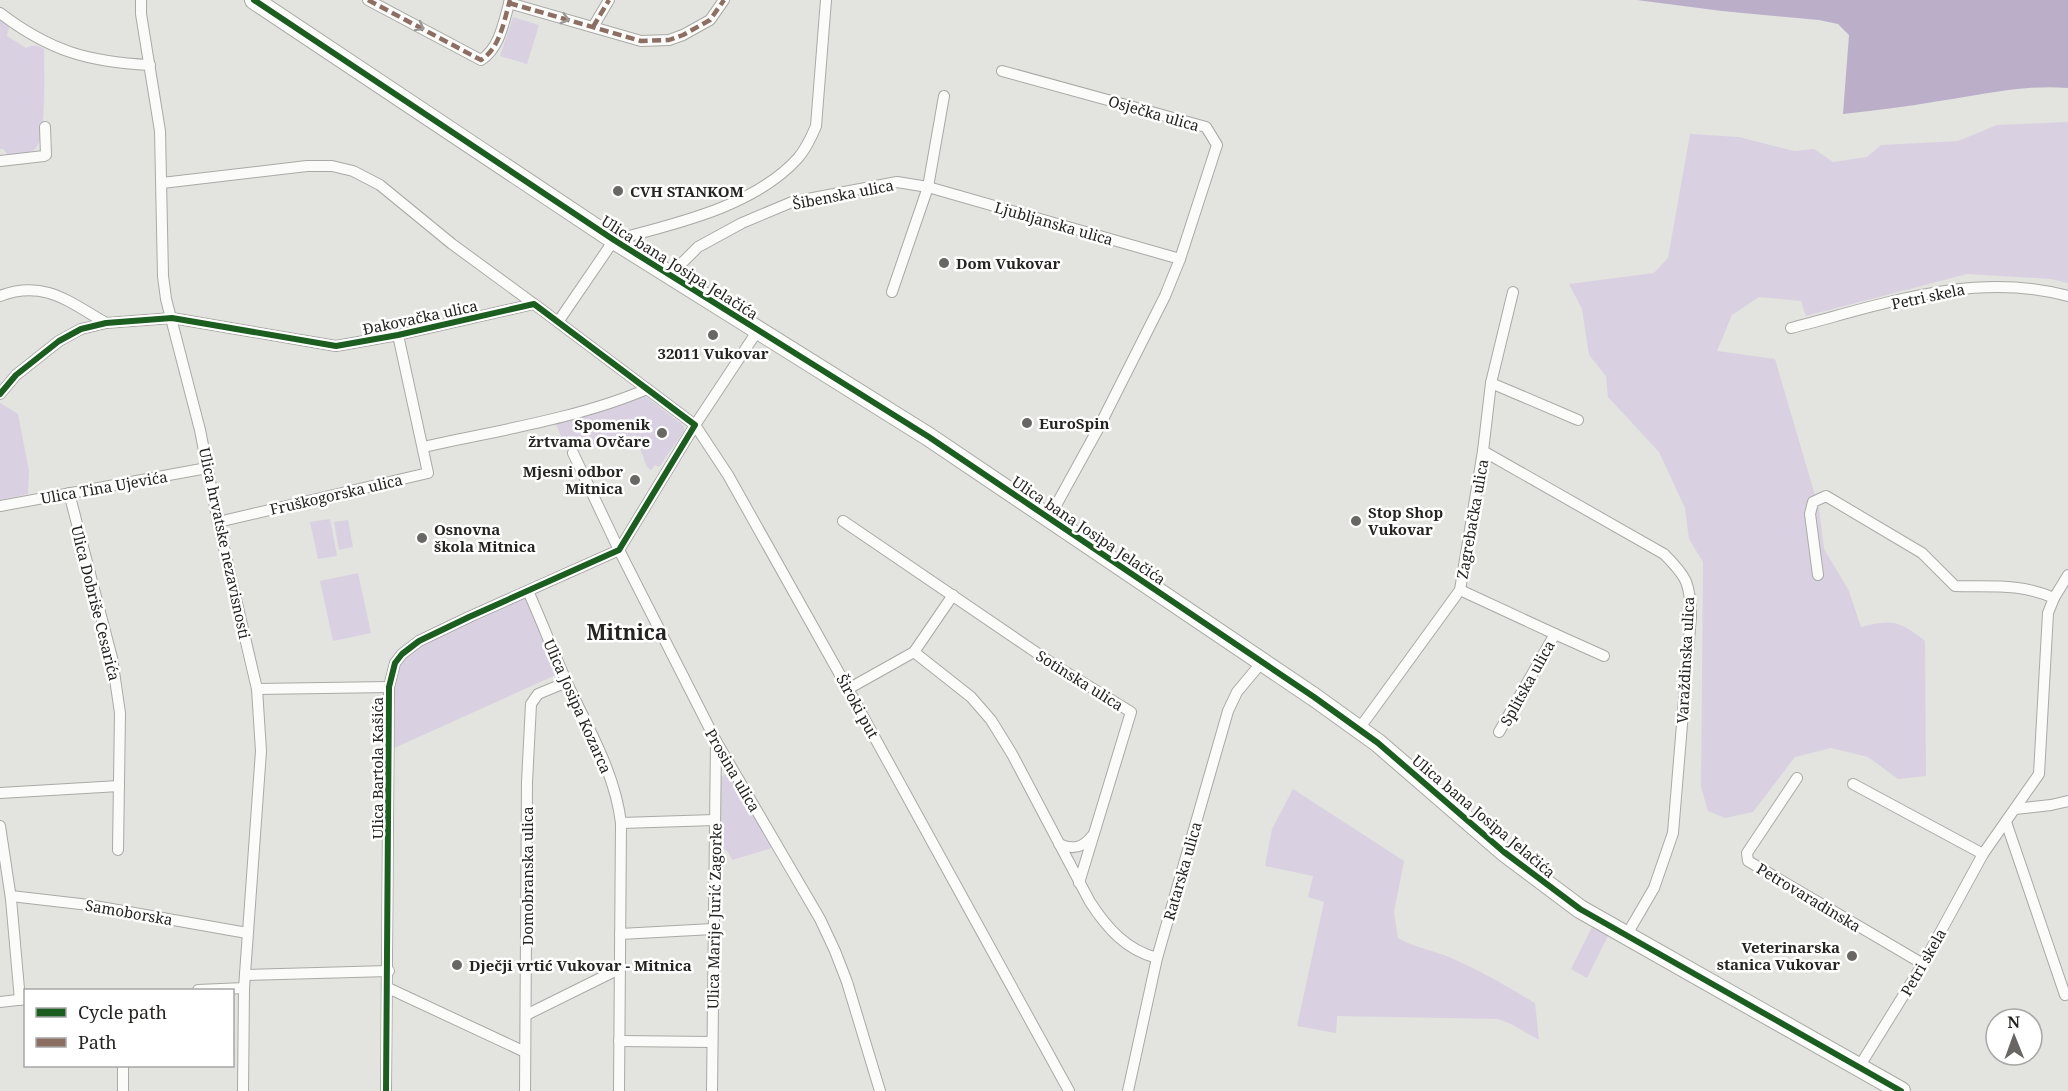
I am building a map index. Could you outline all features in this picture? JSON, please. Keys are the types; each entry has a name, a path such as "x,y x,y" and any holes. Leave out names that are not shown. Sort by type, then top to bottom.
{"main road":[{"name":"Ulica bana Josipa Jelačića","path":"254,0 614,240 929,437 1262,662 1395,757 1530,873 1580,909 1901,1091"}],"street":[{"name":"Ulica hrvatske nezavisnosti","path":"141,0 141,14 160,131 163,276 166,299 196,411 218,522 257,689 261,751 244,988 243,1091"},
{"path":"368,0 481,60 489,55 494,47 510,1 641,41 669,40 683,35 710,20 724,0"},
{"path":"593,27 609,0"},
{"name":"Ulica bana Josipa Jelačića","path":"614,240 681,222 727,204 755,191 798,158 809,143 816,126 826,0"},
{"path":"0,13 17,27 56,48 101,61 150,64"},
{"name":"Osječka ulica","path":"1002,71 1206,127 1216,145 1180,259 1161,304 1098,429 1049,518"},
{"path":"892,292 928,188 944,96"},
{"path":"0,161 46,155 45,127"},
{"path":"162,183 307,166 332,166 353,171 380,185 452,243 647,389 627,398 552,418 424,447"},
{"name":"Šibenska ulica","path":"670,274 698,247 742,223 792,202 897,182 928,188"},
{"name":"Ljubljanska ulica","path":"928,188 1180,259"},
{"path":"558,322 614,240"},
{"name":"Petri skela","path":"1791,328 1945,290 1999,286 2068,296"},
{"path":"0,296 17,289 45,290 106,323"},
{"name":"Zagrebačka ulica","path":"1356,727 1364,722 1460,590 1483,451 1491,383 1514,292"},
{"name":"Đakovačka ulica","path":"0,394 24,369 59,341 81,329 106,323 172,318 336,346 398,335 534,304"},
{"path":"619,550 695,425 758,330"},
{"name":"Fruškogorska ulica","path":"218,522 428,473 398,335"},
{"path":"1491,383 1578,420"},
{"name":"Široki put","path":"647,389 695,425 728,475 1069,1091"},
{"name":"Varaždinska ulica","path":"1483,451 1664,554 1678,568 1690,591 1691,616 1673,834 1654,888 1626,936"},
{"name":"Prosina ulica","path":"573,453 619,550 716,741 820,919 847,982 880,1091"},
{"name":"Ulica Tina Ujevića","path":"0,506 207,468"},
{"name":"Ulica Dobriše Cesarića","path":"69,493 112,658 120,713 118,850"},
{"path":"1818,575 1810,514 1813,502 1826,496 1922,553 1954,586 2020,587 2036,590 2054,598"},
{"name":"Sotinska ulica","path":"843,521 1056,666 1131,712 1079,883"},
{"name":"Ulica Bartola Kašića","path":"386,1091 389,687 395,663 409,648 461,621 619,550"},
{"name":"Petri skela","path":"1860,1067 1923,964 1983,854 2039,774 2048,613 2068,575"},
{"name":"Splitska ulica","path":"1460,590 1604,656"},
{"name":"Ulica Josipa Kozarca","path":"528,591 607,767 618,799 621,823 619,1091"},
{"path":"848,689 914,652 954,595"},
{"name":"Splitska ulica","path":"1499,732 1555,634"},
{"path":"914,652 971,697 987,714 1012,754 1079,883 1101,919 1129,947 1157,958"},
{"name":"Ratarska ulica","path":"1128,1091 1157,958 1228,711 1237,692 1262,662"},
{"name":"Domobranska ulica","path":"525,1091 527,772 531,704 537,694 567,682"},
{"name":"Ulica Bartola Kašića","path":"257,689 389,687"},
{"name":"Ulica Marije Jurić Zagorke","path":"712,1091 716,741"},
{"name":"Petrovaradinska","path":"1797,777 1747,853 1748,861 1923,964"},
{"path":"1853,784 1983,854"},
{"path":"0,793 119,786"},
{"path":"2015,809 2068,801"},
{"path":"621,823 715,820"},
{"path":"2006,822 2065,995"},
{"path":"0,826 23,999 0,1002"},
{"path":"1059,844 1075,848 1083,845 1093,834"},
{"name":"Samoborska","path":"11,896 89,905 247,933"},
{"path":"620,934 713,929"},
{"path":"526,1015 620,969"},
{"path":"245,975 388,971"},
{"path":"221,989 244,988"},
{"path":"388,988 525,1052"},
{"path":"619,1041 712,1042"},
{"path":"123,1067 123,1091"}],"shaded area":[{"path":"1637,0 2068,0 2068,88 2020,89 1843,114 1849,35 1838,24"},
{"path":"513,17 539,25 527,64 500,56"},
{"path":"0,20 9,27 7,36 26,48 35,46 44,49 44,101 40,141 31,152 10,157 3,149 0,149"},
{"path":"2068,122 2068,283 2051,279 1967,274 1806,316 1801,301 1759,297 1732,315 1717,351 1775,359 1819,509 1824,549 1849,591 1861,627 1881,623 1895,624 1909,629 1925,641 1926,776 1898,779 1868,757 1831,748 1795,757 1753,812 1725,818 1708,811 1701,787 1703,562 1689,539 1685,508 1659,452 1608,397 1606,376 1589,355 1582,309 1569,284 1654,273 1668,258 1690,134 1739,137 1794,151 1814,149 1833,162 1867,157 1881,145 1958,141 1997,125"},
{"path":"644,395 684,426 684,431 659,467 655,465 651,470 647,467 635,435 568,454 555,421"},
{"path":"0,403 18,414 29,471 28,494 0,500"},
{"path":"330,519 337,556 318,559 310,522"},
{"path":"348,520 353,547 339,550 334,522"},
{"path":"358,573 371,633 333,641 320,581"},
{"path":"525,598 558,674 392,749 393,680 399,663 420,643"},
{"path":"730,775 772,848 732,860 728,852 720,846 720,777"},
{"path":"1293,789 1404,861 1394,912 1398,938 1462,963 1535,1003 1539,1040 1498,1019 1337,1016 1336,1033 1297,1026 1324,902 1308,897 1313,876 1265,866 1272,829"},
{"path":"1592,927 1608,936 1587,978 1571,969"}],"marked path":[{"path":"368,0 481,60 493,49 497,41 510,0"},
{"path":"593,27 609,0"},
{"path":"509,3 641,41 669,40 683,35 710,20 724,0"}],"cycle path":[{"path":"254,0 614,240 929,437 1314,697 1378,743 1504,852 1580,909 1901,1091"},
{"path":"0,394 16,375 59,341 81,329 106,323 172,318 336,346 398,335 534,304 695,425 619,550 419,641 402,654 395,663 389,687 386,1091"}],"place":[{"name":"CVH STANKOM","path":"618,191"},
{"name":"Dom Vukovar","path":"944,263"},
{"name":"32011 Vukovar","path":"713,335"},
{"name":"EuroSpin","path":"1027,423"},
{"name":"Spomenik žrtvama Ovčare","path":"662,433"},
{"name":"Mjesni odbor Mitnica","path":"635,480"},
{"name":"Stop Shop Vukovar","path":"1356,521"},
{"name":"Osnovna škola Mitnica","path":"422,538"},
{"name":"Veterinarska stanica Vukovar","path":"1852,956"},
{"name":"Dječji vrtić Vukovar - Mitnica","path":"457,965"}],"district":[{"name":"Mitnica","path":"627,632"}]}
